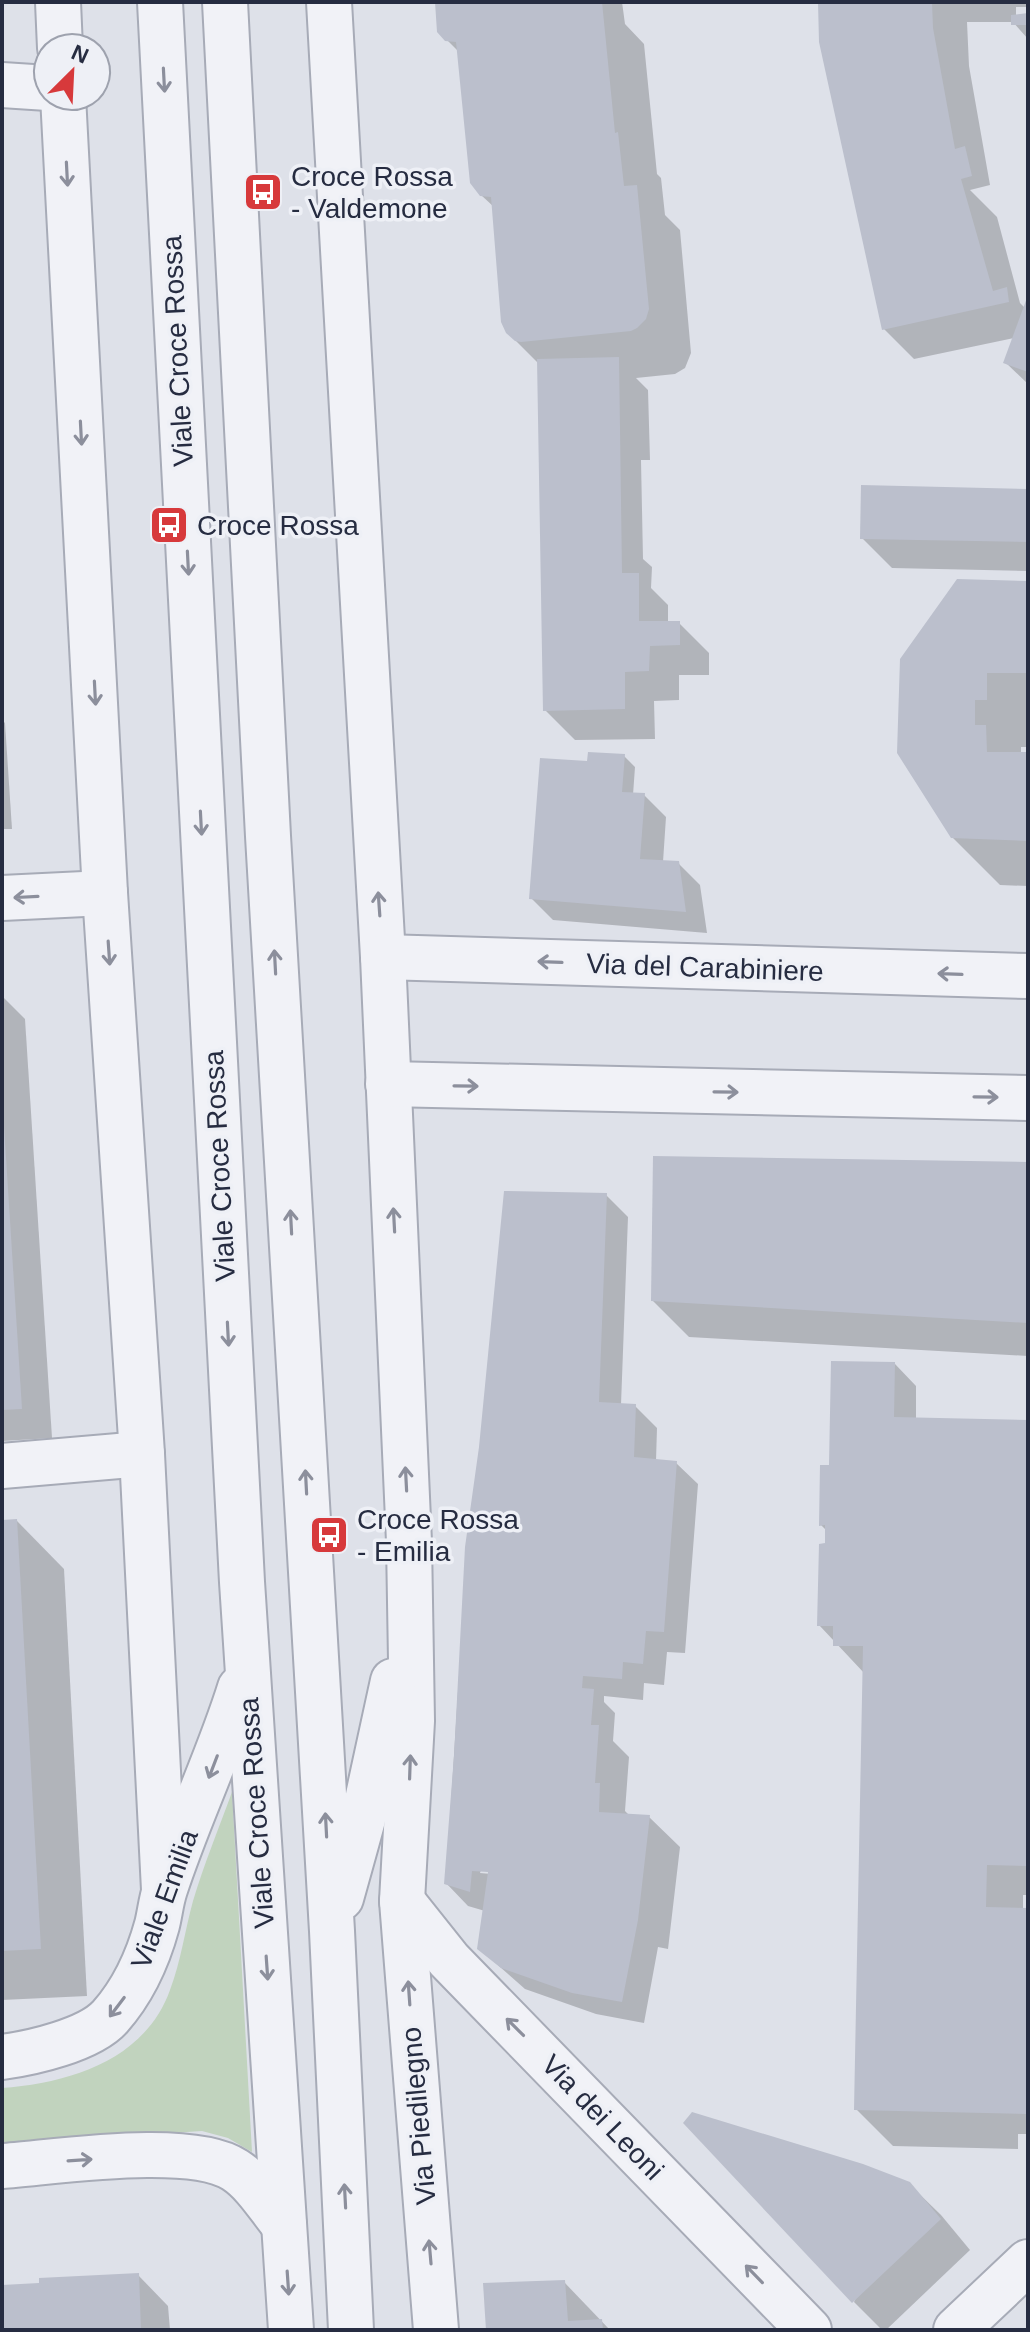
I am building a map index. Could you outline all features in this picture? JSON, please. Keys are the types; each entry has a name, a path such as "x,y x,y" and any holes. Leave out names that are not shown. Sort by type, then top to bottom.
{"street":[{"path":"58,2 59,32"},
{"name":"Viale Croce Rossa","path":"160,2 200,815 247,1666 291,2330"},
{"path":"225,2 268,848 332,1931 351,2330"},
{"path":"329,2 383,957 409,1542 412,1721 402,1901"},
{"path":"2,85 32,87"},
{"path":"64,112 105,893 142,1454 164,1890"},
{"path":"2,898 105,893"},
{"name":"Via del Carabiniere","path":"383,957 1028,976"},
{"path":"388,1084 1028,1098"},
{"path":"2,1466 142,1454"},
{"path":"332,1931 363,1819 409,1610"},
{"name":"Viale Emilia","path":"2,2057 29,2054 68,2042 108,2020 129,1990 146,1960 164,1890 228,1727 247,1666"},
{"name":"Via Piedilegno","path":"402,1901 436,2330"},
{"name":"Via dei Leoni","path":"402,1901 449,1960 809,2330"},
{"path":"2,2166 162,2154 201,2157 234,2169 258,2192 284,2225"},
{"path":"956,2330 1028,2262"}],"green space":[{"path":"232,1792 252,2152 228,2138 202,2131 2,2144 2,2088 53,2080 102,2063 143,2034 158,2014 174,1979 197,1887"}],"building":[{"path":"435,2 602,2 615,133 618,132 624,186 637,185 649,309 646,319 637,328 521,342 506,333 501,322 491,197 480,196 470,183 456,42 445,41 437,32"},
{"path":"818,2 932,2 933,28 955,149 965,146 972,176 961,179 993,291 1007,287 1009,302 882,330 819,42"},
{"path":"1028,13 1028,25 1011,25 1011,15"},
{"path":"1028,295 1028,372 1003,363"},
{"path":"619,357 622,573 639,573 639,621 680,621 680,645 650,646 649,671 625,672 625,709 543,711 537,359"},
{"path":"861,485 1028,489 1028,542 860,539"},
{"path":"957,579 1028,581 1028,673 987,673 987,700 975,700 975,725 986,725 987,752 1028,752 1028,841 951,838 897,753 900,659"},
{"path":"588,752 625,754 622,792 645,793 640,859 679,861 686,912 529,899 540,758 587,761"},
{"path":"2,1127 22,1409 2,1410"},
{"path":"653,1156 1028,1162 1028,1323 651,1301"},
{"path":"504,1191 607,1193 599,1402 636,1404 634,1457 677,1461 664,1632 646,1631 643,1664 623,1662 622,1679 583,1676 582,1688 594,1689 591,1725 599,1725 595,1783 600,1783 599,1812 650,1815 638,1920 622,2002 572,1993 501,1968 477,1949 488,1872 472,1871 470,1892 444,1884 465,1547 479,1447"},
{"path":"831,1361 895,1362 894,1417 1028,1420 1028,1866 987,1865 986,1907 1028,1908 1028,2114 854,2110 863,1646 833,1646 833,1626 817,1626 819,1544 825,1543 825,1525 819,1526 820,1465 829,1465"},
{"path":"17,1519 41,1949 2,1951 2,1520"},
{"path":"692,2112 863,2164 910,2182 941,2219 852,2303 683,2123"},
{"path":"139,2273 141,2330 2,2330 2,2285 39,2283 39,2278"},
{"path":"565,2280 568,2321 602,2319 603,2330 486,2330 483,2283"}],"place":[{"name":"Croce Rossa - Valdemone","path":"263,192"},
{"name":"Croce Rossa","path":"169,525"},
{"name":"Croce Rossa - Emilia","path":"329,1535"}]}
